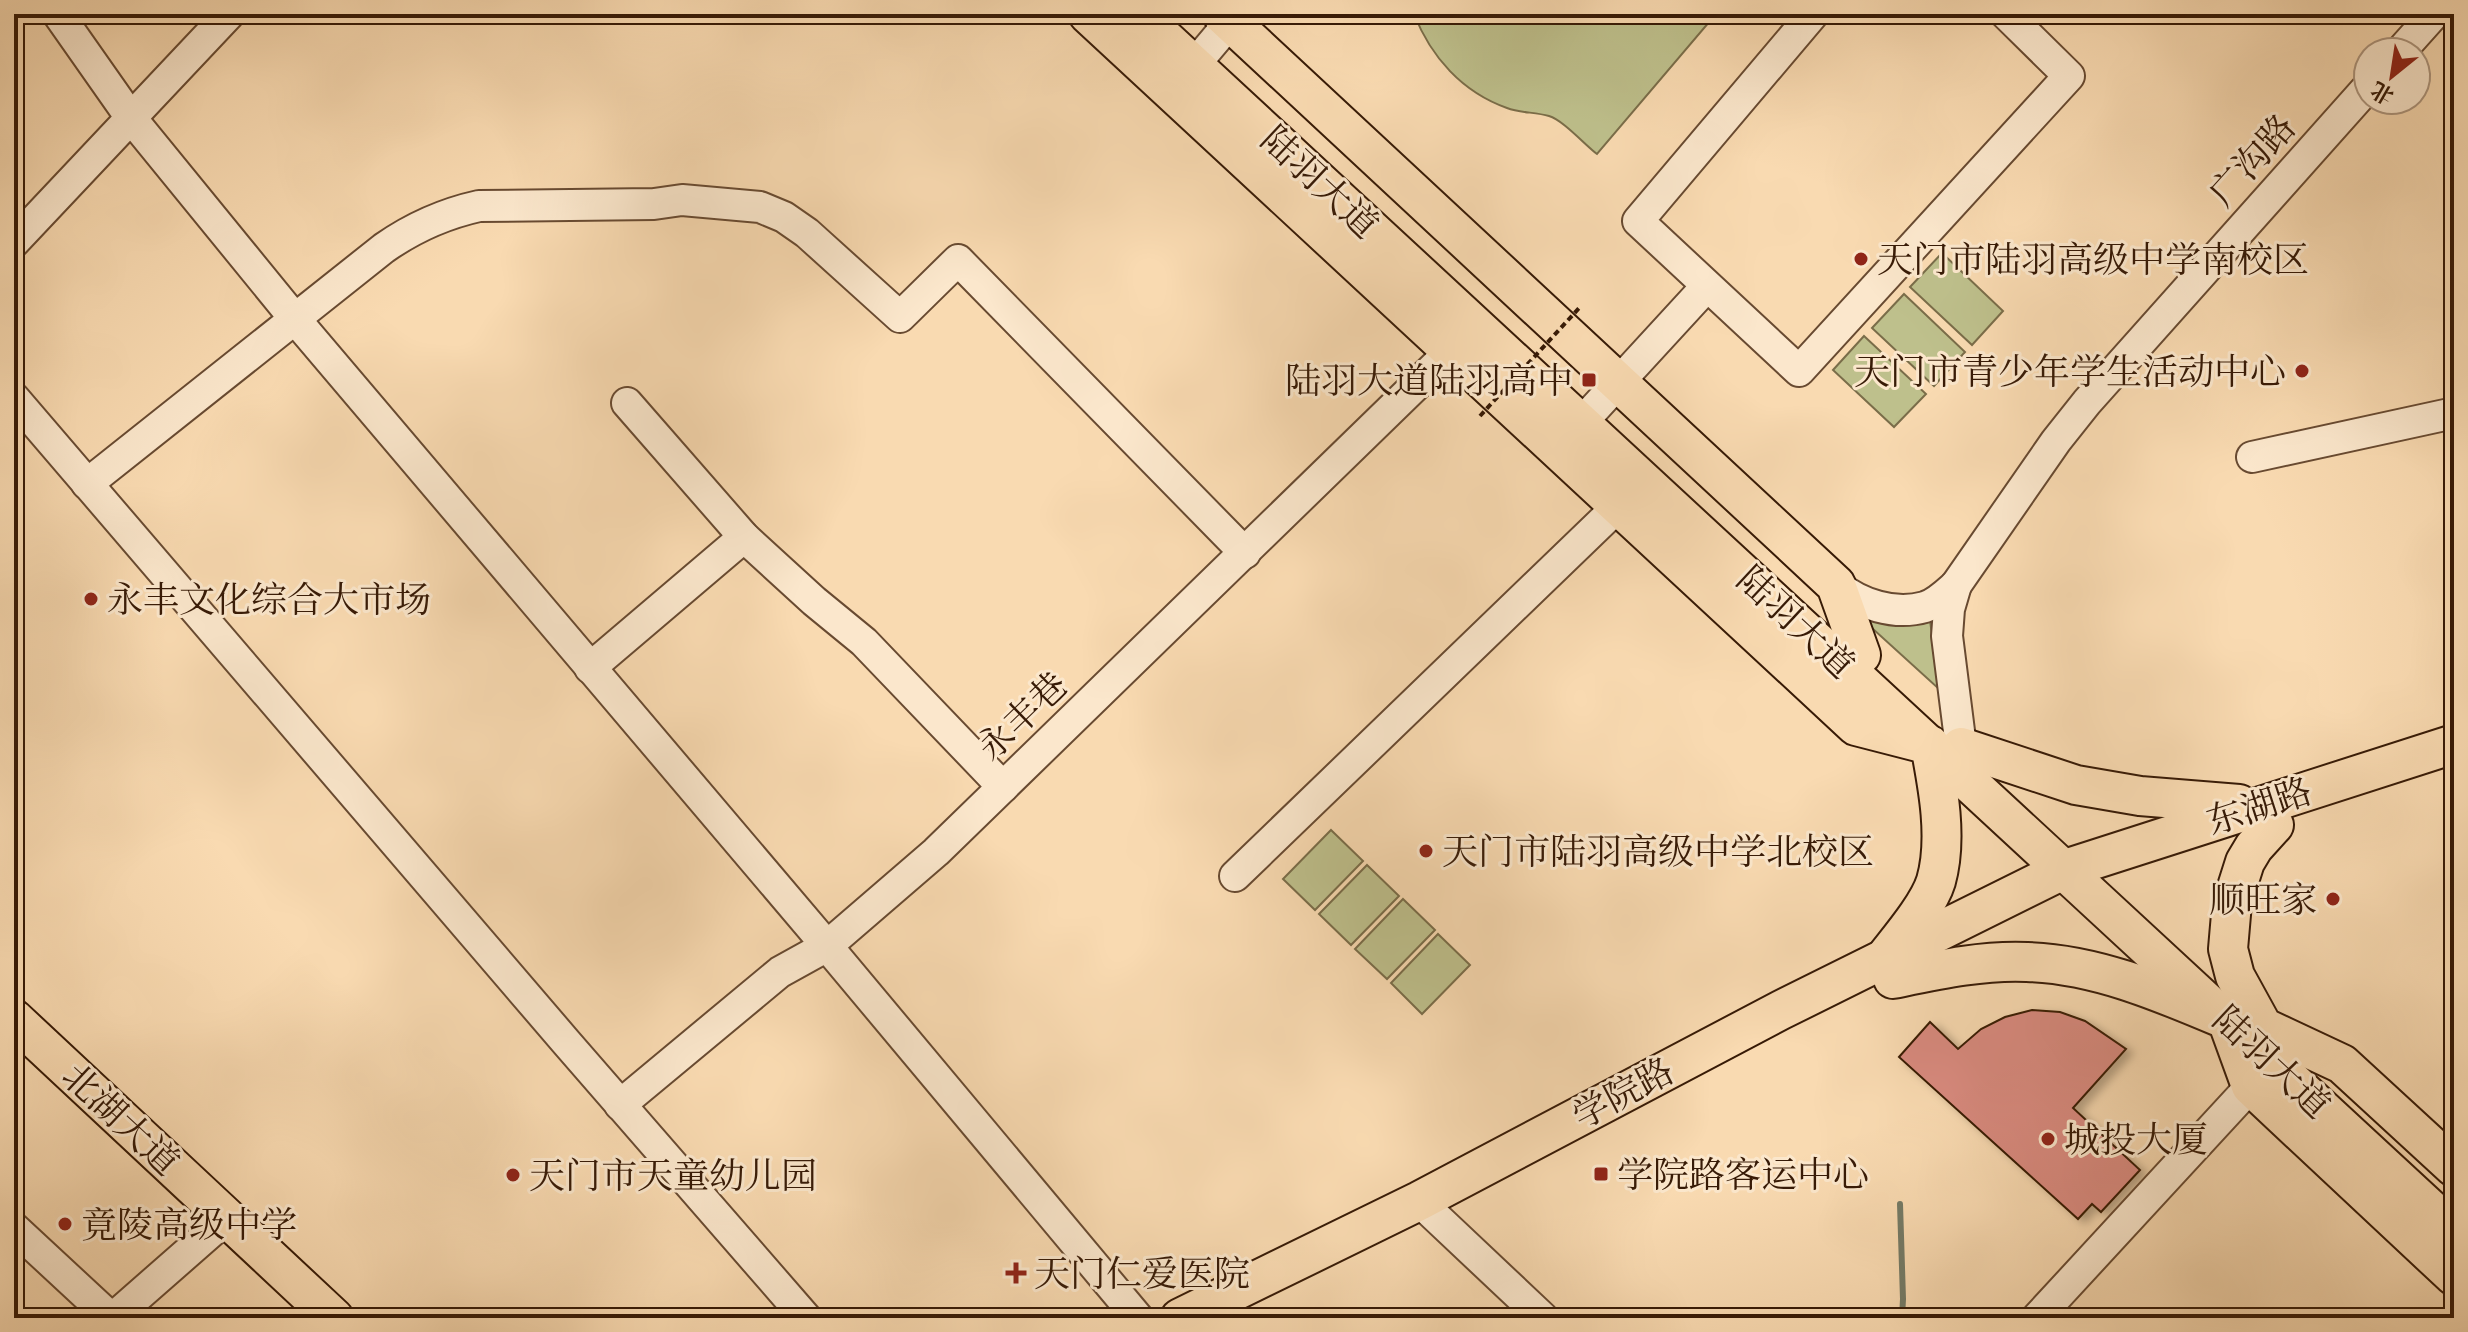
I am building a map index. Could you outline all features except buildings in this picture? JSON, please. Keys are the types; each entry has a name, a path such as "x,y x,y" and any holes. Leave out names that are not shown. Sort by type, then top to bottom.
{"main road":[{"path":"1088,14 1210,43 1606,395 1836,585 1861,655"},
{"name":"陆羽大道","path":"1138,14 1210,43"},
{"name":"陆羽大道","path":"1168,14 1210,43 1631,494"},
{"path":"1210,43 1451,351 1631,494 1856,726 1946,746 2076,785 2268,815 2238,881 2232,903 2228,949 2245,1023 2251,1086 2454,1276"},
{"name":"陆羽大道","path":"1606,395 1946,746 2245,1023 2454,1231"},
{"name":"东湖路","path":"2085,873 2268,815 2454,744"},
{"path":"1888,969 1936,882 1942,835 1937,782 1946,746"},
{"name":"东湖路","path":"2268,815 2454,768"},
{"name":"学院路","path":"1227,1318 1428,1209 1767,1017 1888,969 2085,873"},
{"path":"1888,969 2025,961 2091,969 2124,980 2245,1023 2342,1064 2454,1167"},
{"name":"北湖大道","path":"14,1019 218,1225 301,1318"},
{"name":"陆羽大道","path":"2245,1023 2454,1205"},
{"name":"北湖大道","path":"14,1049 218,1225 334,1318"},
{"name":"学院路","path":"1180,1318 1428,1209"}],"street":[{"path":"58,14 131,118 295,319 1138,1318"},
{"path":"14,242 229,14"},
{"path":"1813,14 1638,221 1799,371 2069,76 2006,14"},
{"path":"2414,36 2434,14"},
{"name":"广沟路","path":"1956,585 2079,411 2352,105"},
{"path":"87,484 384,248 434,219 479,206 654,204 682,200 760,207 784,217 807,233 900,317 958,260 1245,553"},
{"path":"1606,395 1707,286"},
{"name":"永丰巷","path":"620,1105 780,972 827,946 936,852 1451,351"},
{"path":"14,398 806,1318"},
{"path":"627,403 744,537 864,642 1003,787"},
{"path":"2252,457 2454,413"},
{"path":"1235,876 1631,494"},
{"path":"590,668 744,537"},
{"path":"1836,585 1863,603 1903,609 1925,607 1956,585"},
{"path":"1946,746 1947,636 1949,609 1956,585"},
{"path":"2037,1318 2251,1086"},
{"path":"1428,1209 1543,1318"},
{"path":"14,1228 112,1318 218,1225"}],"path":[{"path":"1480,416 1581,306"}],"green space":[{"path":"1414,14 1716,14 1597,154 1555,118 1507,108 1462,83 1429,45"},
{"path":"1942,253 2003,311 1972,345 1910,287"},
{"path":"1904,294 1965,352 1934,386 1872,328"},
{"path":"1864,336 1926,394 1894,427 1833,370"},
{"path":"1864,613 1930,620 1939,689 1862,619"},
{"path":"1331,830 1363,861 1315,910 1283,879"},
{"path":"1367,865 1399,896 1351,945 1319,914"},
{"path":"1403,899 1435,930 1387,979 1355,949"},
{"path":"1438,934 1470,965 1422,1014 1391,983"}],"waterway":[{"path":"1900,1204 1902,1318"}],"place":[{"name":"天门市陆羽高级中学南校区","path":"1861,259"},
{"name":"天门市青少年学生活动中心","path":"2302,371"},
{"name":"陆羽大道陆羽高中","path":"1589,380"},
{"name":"永丰文化综合大市场","path":"91,599"},
{"name":"天门市陆羽高级中学北校区","path":"1426,851"},
{"name":"顺旺家","path":"2333,899"},
{"name":"城投大厦","path":"2048,1139"},
{"name":"学院路客运中心","path":"1601,1174"},
{"name":"天门市天童幼儿园","path":"513,1175"},
{"name":"竟陵高级中学","path":"65,1224"},
{"name":"天门仁爱医院","path":"1016,1273"}]}
